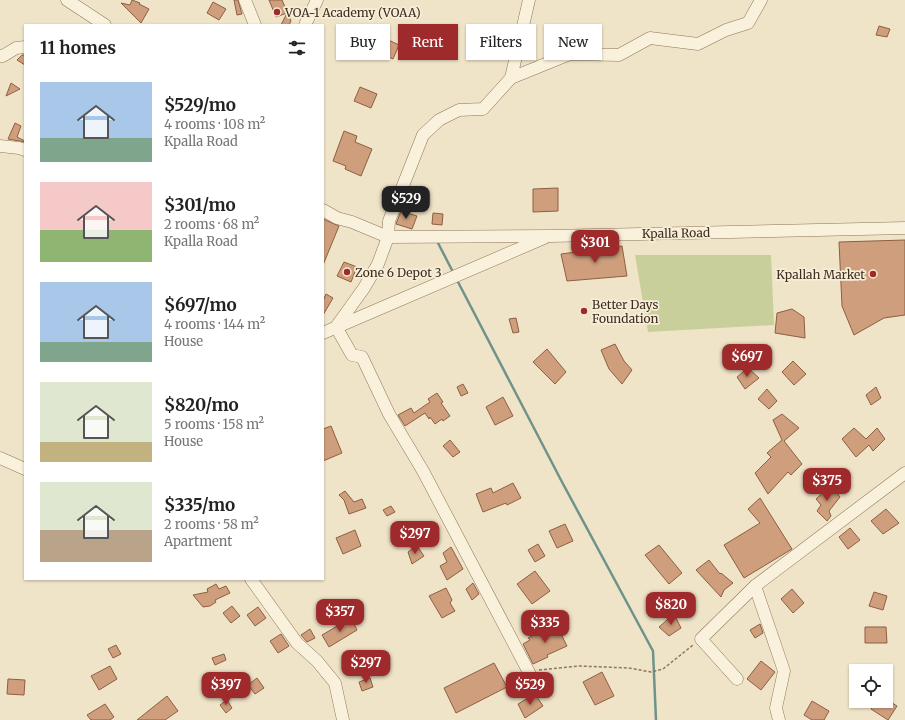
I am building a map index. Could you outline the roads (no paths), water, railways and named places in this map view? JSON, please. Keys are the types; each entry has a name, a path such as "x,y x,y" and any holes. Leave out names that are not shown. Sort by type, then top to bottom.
{"street":[{"path":"67,0 103,24"},
{"path":"245,0 255,24"},
{"path":"305,24 317,0"},
{"path":"511,78 529,0"},
{"path":"530,676 423,471 389,414 362,357 352,355 336,327 364,288 378,264 388,237 389,221 424,135 439,120 459,110 483,109 511,78 570,54 619,55 650,38 698,44 726,30 748,23 761,0"},
{"path":"0,56 3,56 16,48 24,47"},
{"path":"0,146 24,150"},
{"path":"324,211 337,218 388,237 550,236"},
{"name":"Kpalla Road","path":"324,333 550,236 905,228"},
{"path":"0,458 24,469"},
{"path":"737,679 701,639 755,586 905,473"},
{"path":"251,580 297,643 318,660 335,683 344,720"},
{"path":"755,586 784,671 776,708 779,720"}],"waterway":[{"path":"437,241 454,274"},
{"path":"457,280 562,482 653,651 656,720"}],"place":[{"name":"VOA-1 Academy (VOAA)","path":"277,12"},
{"name":"Zone 6 Depot 3","path":"347,272"},
{"name":"Kpallah Market","path":"873,274"},
{"name":"Better Days Foundation","path":"584,311"}]}
